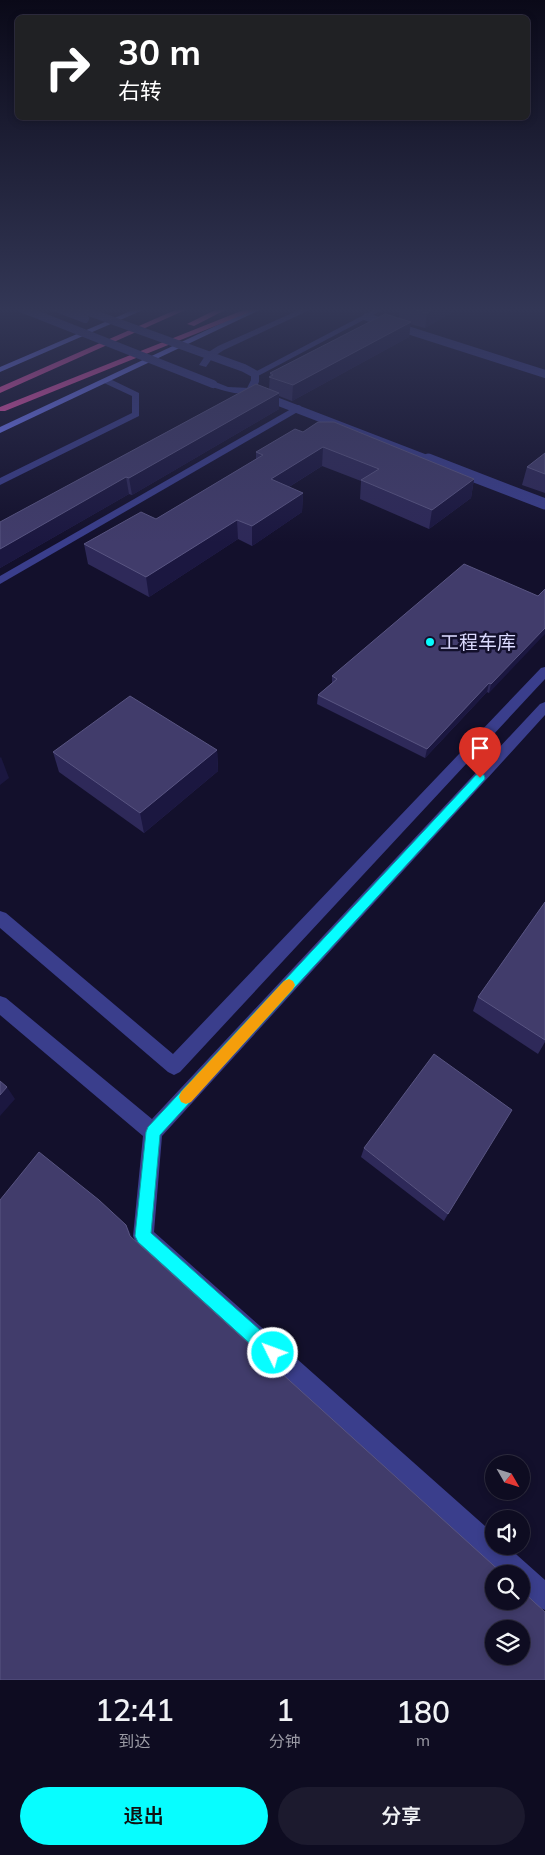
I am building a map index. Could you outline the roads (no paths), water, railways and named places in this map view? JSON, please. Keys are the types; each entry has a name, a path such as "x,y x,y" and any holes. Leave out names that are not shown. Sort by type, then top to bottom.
{"highway":[{"path":"1,409 54,385"},
{"path":"1,409 61,385"}],"main road":[{"path":"0,430 97,385"}],"street":[{"path":"0,482 136,414 136,395 116,385"},
{"path":"217,385 227,389 250,391 298,408 545,504"},
{"path":"250,391 253,385"},
{"path":"0,581 298,408"},
{"path":"0,918 174,1066 545,671"},
{"path":"509,1565 143,1236 153,1132 545,707"},
{"path":"0,1004 153,1132"},
{"path":"530,1584 545,1597"}],"place":[{"name":"工程车库","path":"430,642"}]}
